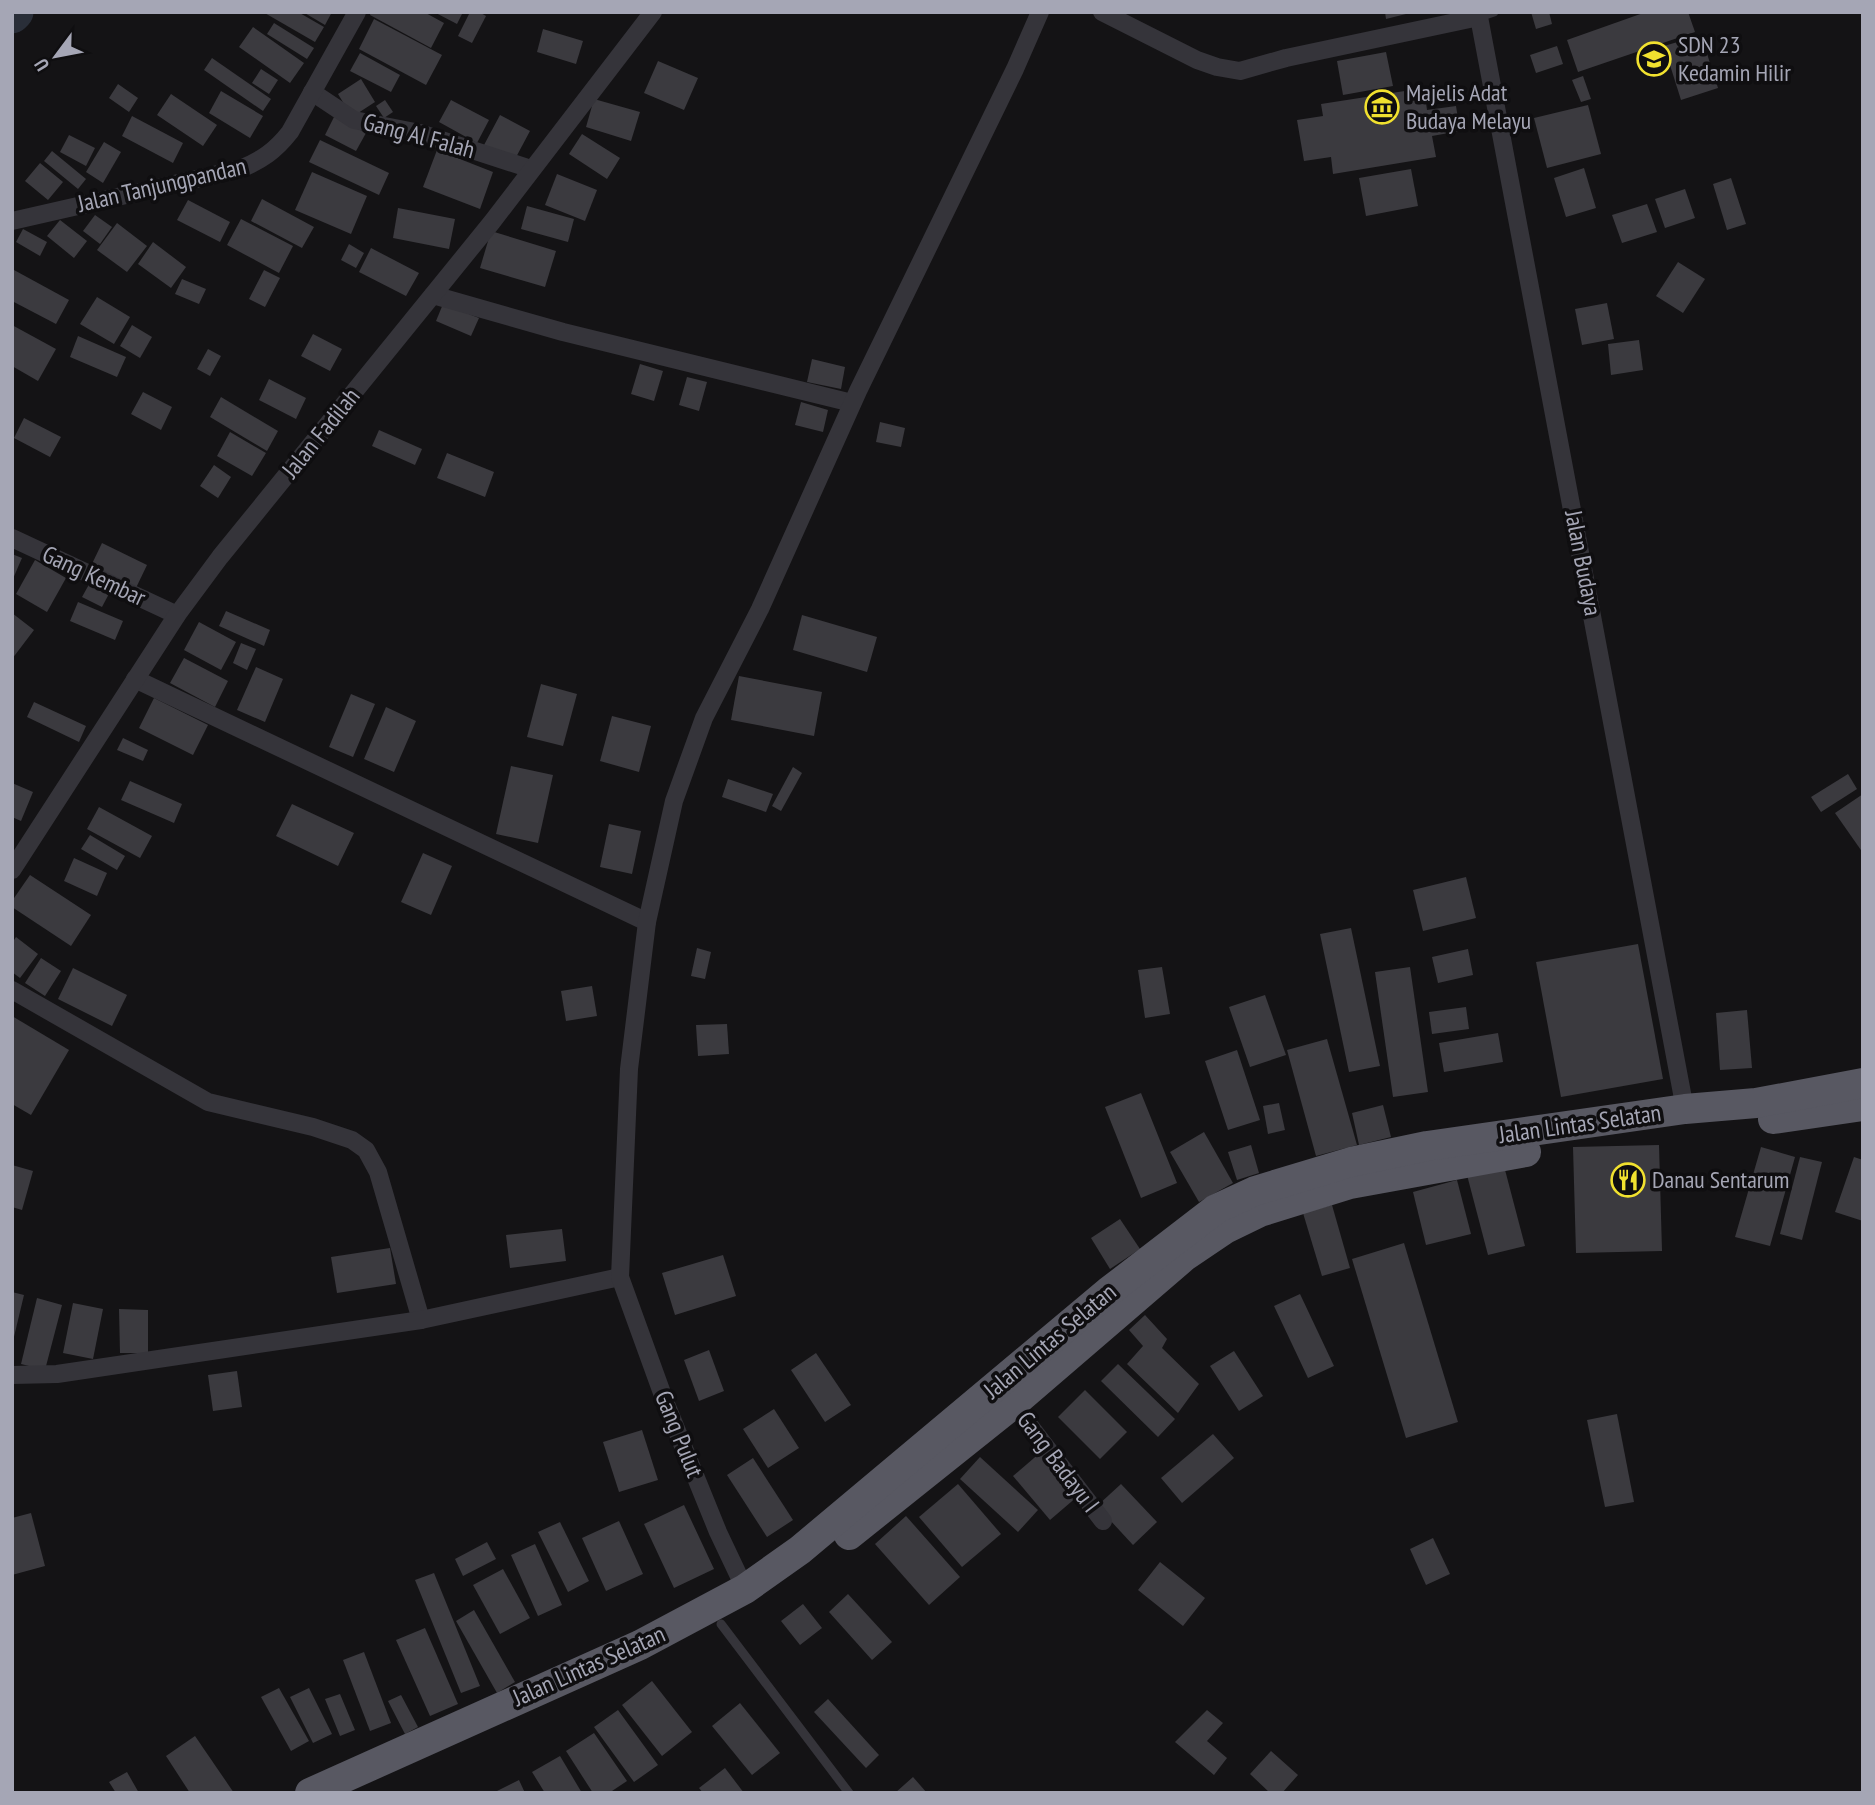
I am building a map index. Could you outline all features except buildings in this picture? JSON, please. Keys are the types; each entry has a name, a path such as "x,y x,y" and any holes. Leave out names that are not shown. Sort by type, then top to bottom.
{"highway":[{"name":"Jalan Lintas Selatan","path":"310,1793 361,1783 650,1659 758,1603 814,1564 1108,1292 1216,1209 1255,1191 1351,1162 1427,1146 1685,1109 1756,1103 1863,1083"},
{"name":"Jalan Lintas Selatan","path":"361,1783 640,1645 745,1589 1013,1404 1185,1256 1225,1229 1260,1212 1350,1184 1436,1167 1570,1145 1816,1114 1863,1105"}],"street":[{"name":"Jalan Tanjungpandan","path":"12,221 240,169 264,160 278,149 290,132 357,12"},
{"name":"Jalan Fadilah","path":"12,870 177,615 220,557 433,295 653,12"},
{"path":"12,1375 57,1374 421,1320 620,1277 629,1069 647,922 674,801 704,718 760,610 852,403 1040,12"},
{"path":"1102,12 1197,60 1240,71 1286,58 1486,15"},
{"name":"Jalan Budaya","path":"1486,15 1685,1109"},
{"name":"Gang Al Falah","path":"312,92 354,120 420,133 531,169"},
{"path":"433,295 563,332 852,403"},
{"name":"Gang Kembar","path":"12,538 177,615"},
{"path":"135,680 647,922"},
{"path":"12,990 208,1102 313,1127 352,1140 366,1150 378,1172 421,1320"},
{"name":"Gang Pulut","path":"620,1277 671,1417 718,1532 745,1589"},
{"name":"Gang Badayu I","path":"1013,1404 1102,1521"}],"lane":[{"path":"721,1624 849,1793"}],"waterway":[{"path":"12,15 15,12"}],"place":[{"name":"SDN 23 Kedamin Hilir","path":"1654,59"},
{"name":"Majelis Adat Budaya Melayu","path":"1382,107"},
{"name":"Danau Sentarum","path":"1628,1180"}]}
